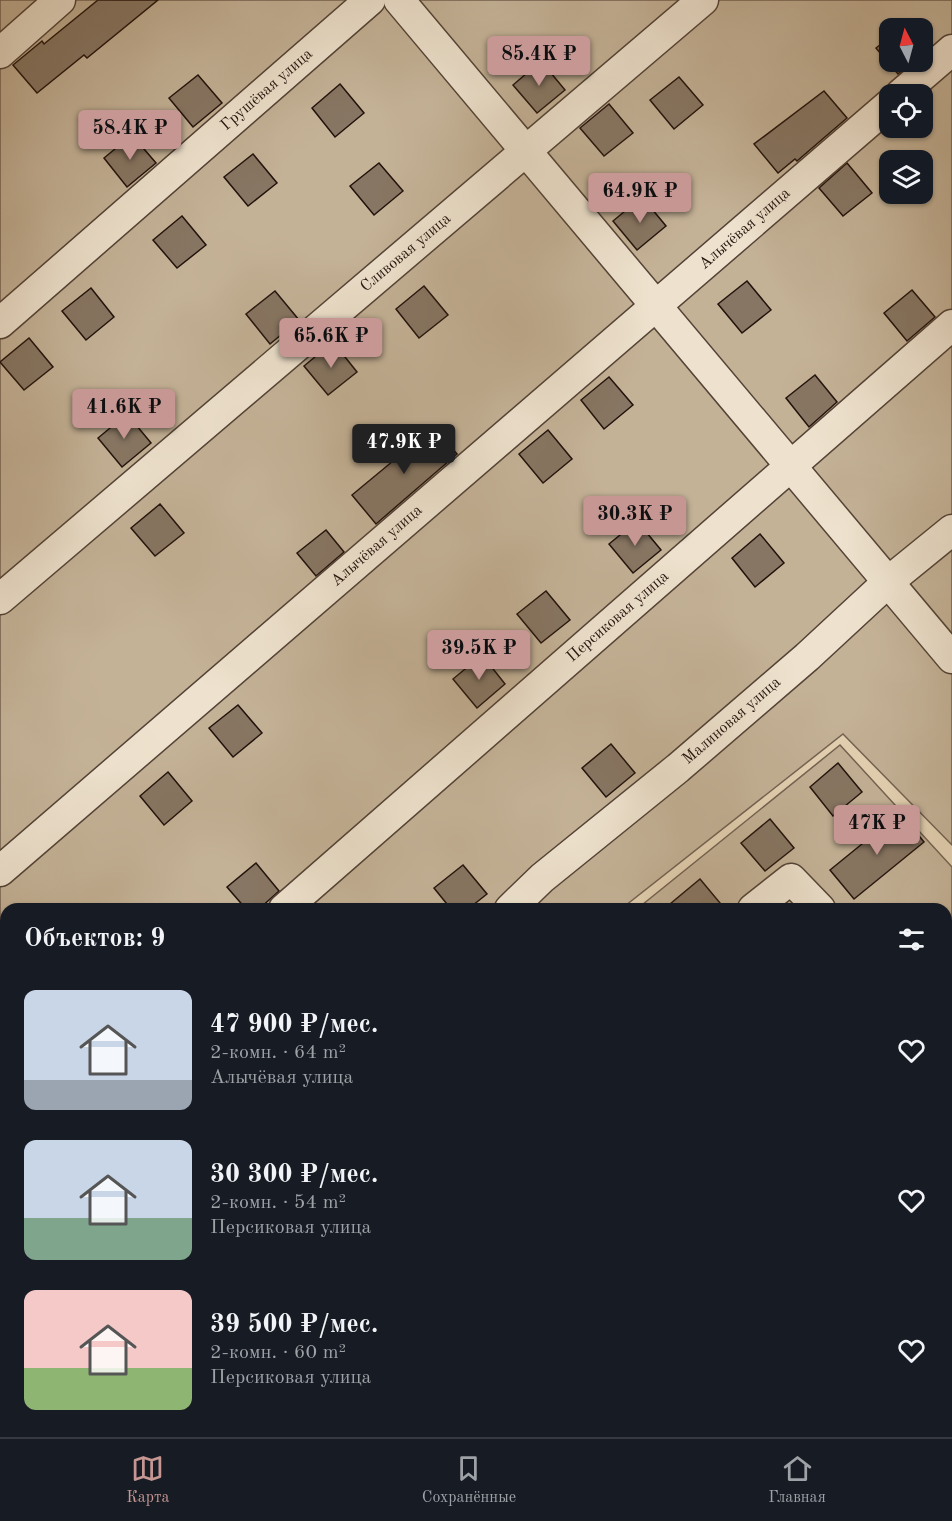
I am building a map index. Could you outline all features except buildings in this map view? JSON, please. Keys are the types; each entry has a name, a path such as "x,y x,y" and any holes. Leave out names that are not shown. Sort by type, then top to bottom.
{"street":[{"path":"0,52 60,0"},
{"name":"Грушёвая улица","path":"0,323 370,0"},
{"path":"399,0 952,658"},
{"name":"Сливовая улица","path":"0,599 703,0"},
{"path":"913,84 952,50"},
{"name":"Алычёвая улица","path":"0,871 879,113"},
{"name":"Персиковая улица","path":"291,903 952,325"},
{"name":"Малиновая улица","path":"516,903 542,878 678,768 799,664 888,582 952,530"},
{"path":"761,903 791,879 814,903"}],"shaded area":[{"path":"0,0 952,0 952,845 843,734 629,903 0,903"},
{"path":"840,745 952,867 952,903 644,903"}]}
